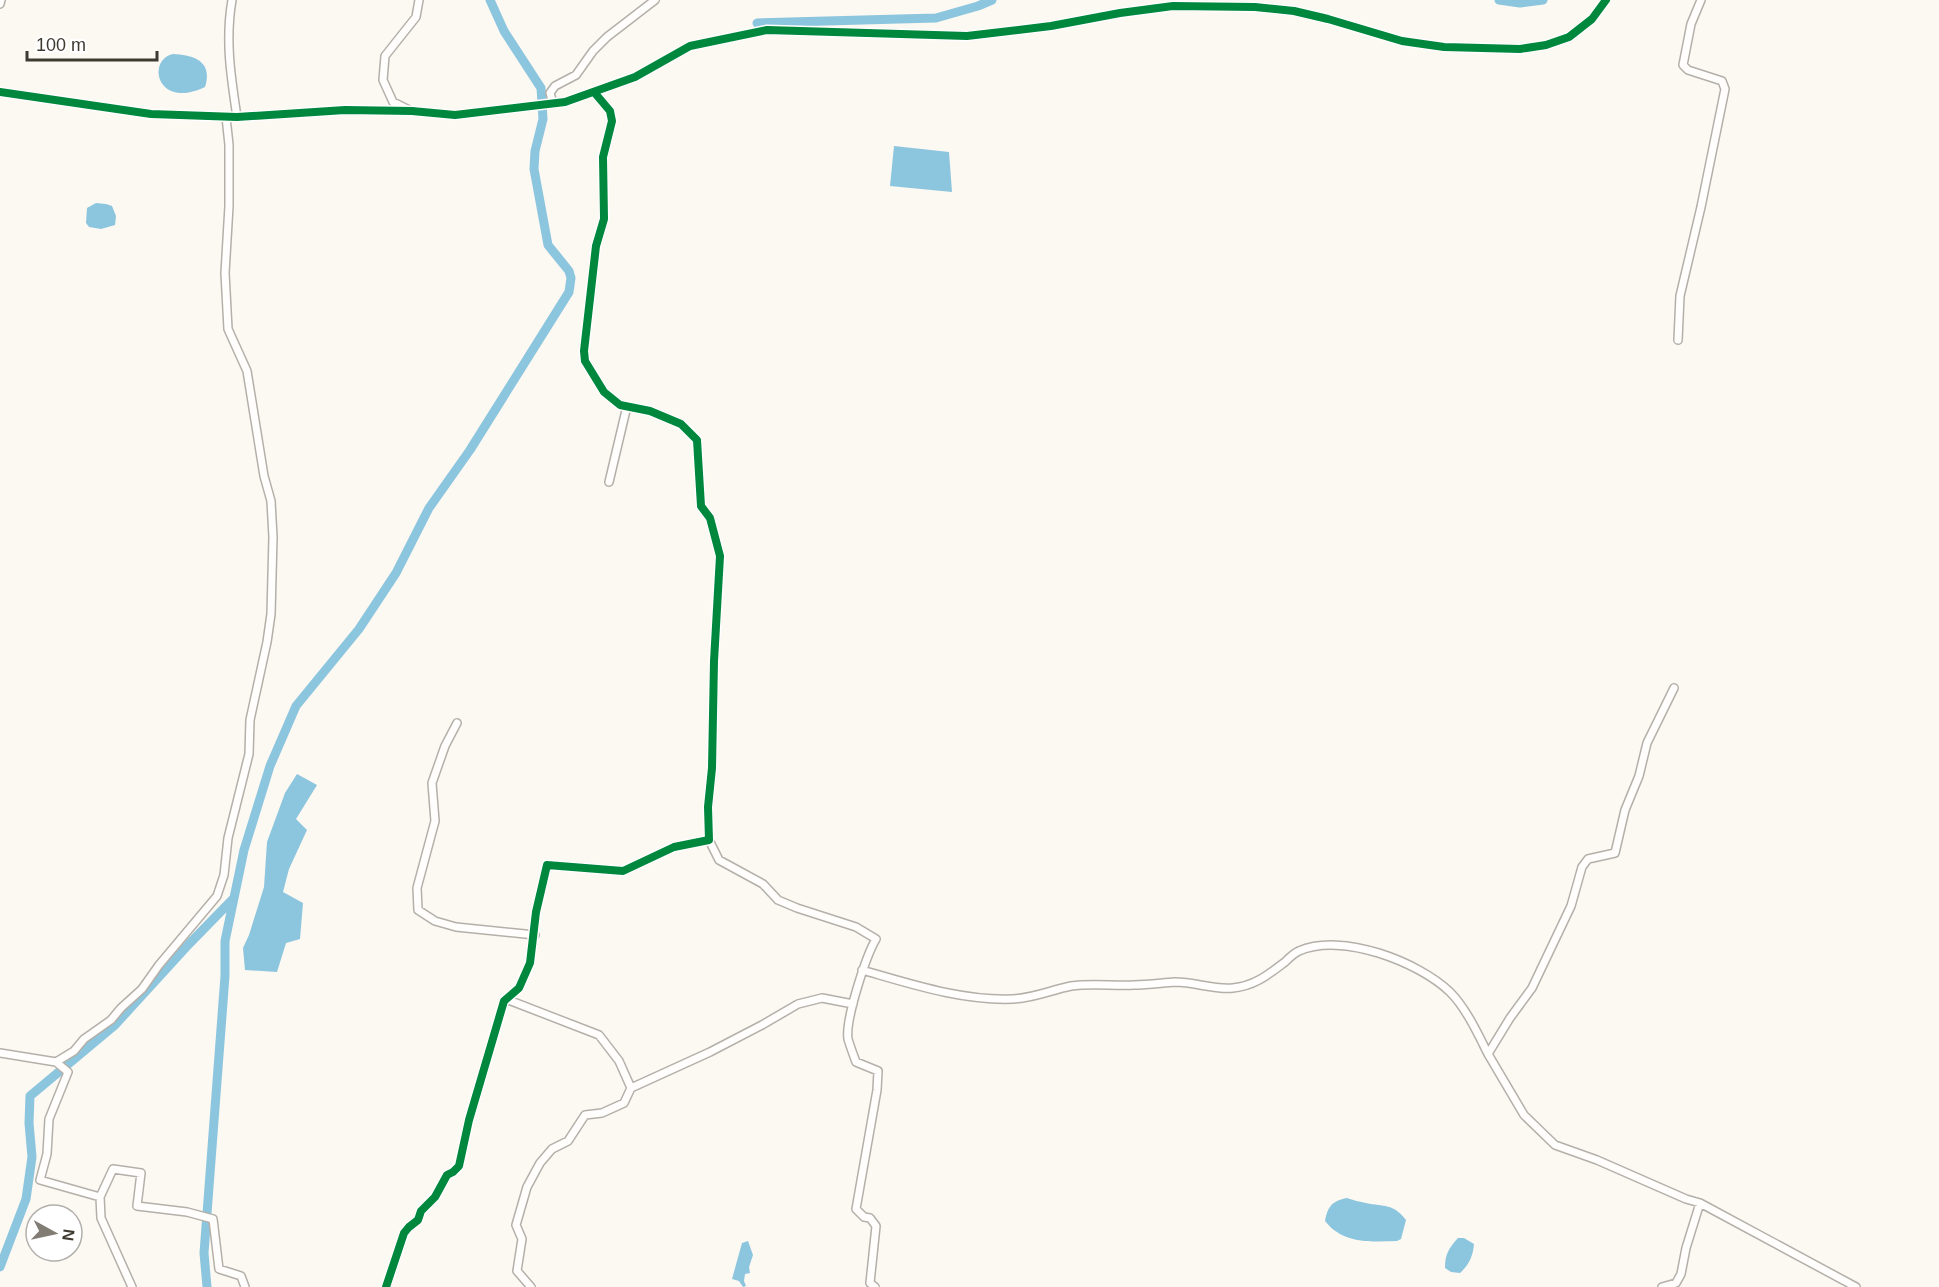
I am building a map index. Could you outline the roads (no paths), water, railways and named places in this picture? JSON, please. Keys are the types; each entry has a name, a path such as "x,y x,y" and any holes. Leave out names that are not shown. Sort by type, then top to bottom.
{"street":[{"path":"232,0 228,23 229,61 237,117"},
{"path":"412,111 393,102 383,80 385,56 416,17 419,0"},
{"path":"553,103 550,93 555,86 576,75 593,51 607,37 655,0"},
{"path":"0,92 150,114 237,117 345,110 412,111 455,115 530,108 565,102 636,77 690,46 767,30 967,36 1051,26 1173,6 1255,7 1294,11 1329,19 1402,41 1444,47 1520,50 1546,45 1569,37 1592,19 1606,0"},
{"path":"1678,340 1680,296 1725,89 1722,81 1688,70 1683,65 1691,24 1701,0"},
{"path":"594,92 610,111 612,121 603,157 604,219 596,246 584,351 585,361 604,392 620,405 650,411 681,424 697,440 701,506 710,518 720,556 714,661 712,768 708,807 709,840 718,860 763,885 778,900 856,927 876,939 862,970 853,1004 848,1037 856,1062 878,1071 877,1090 856,1209 870,1218 876,1226 870,1283 875,1287"},
{"path":"57,1062 111,1020 142,989 159,965 217,896 224,875 228,838 249,754 250,720 267,642 273,537 271,501 264,476 247,371 228,329 225,273 229,206 229,146 226,117"},
{"path":"609,482 627,406"},
{"path":"1488,1054 1532,988 1571,906 1582,867 1588,859 1615,854 1625,810 1639,776 1647,743 1674,688"},
{"path":"457,723 445,746 432,783 435,821 417,888 418,910 435,921 456,927 535,935"},
{"path":"386,1287 404,1233 418,1220 421,1210 435,1197 447,1175 459,1166 469,1120 504,1001 519,988 530,963 536,912 547,865 623,871 674,847 709,840"},
{"path":"862,970 968,997 1012,999 1034,997 1072,986 1177,982 1234,988 1250,985 1264,978 1299,951 1324,946 1359,946 1415,967 1451,993 1473,1024 1524,1115 1555,1145 1700,1203 1856,1287"},
{"path":"531,1287 518,1271 522,1239 516,1225 526,1187 540,1163 552,1149 568,1141 585,1115 602,1113 624,1103 632,1088 710,1052 798,1004 822,998 853,1004"},
{"path":"506,999 599,1035 619,1061 632,1088"},
{"path":"0,1053 57,1062 68,1072 49,1119 47,1154 40,1180 100,1197"},
{"path":"132,1287 101,1218 100,1197 113,1170 141,1173 137,1206 189,1213 213,1220 219,1269 241,1276 245,1287"},
{"path":"1662,1287 1676,1283 1681,1274 1700,1203"}],"water":[{"path":"173,54 195,58 204,66 207,78 205,87 189,92 176,92 167,88 161,81 160,65 165,58"},
{"path":"894,146 949,152 952,192 890,186"},
{"path":"96,203 112,206 116,216 115,225 101,229 89,227 86,223 87,208"},
{"path":"297,774 317,785 296,819 307,830 289,869 283,892 303,903 300,939 286,943 277,972 245,970 243,948 264,887 267,842 285,793"},
{"path":"1347,1198 1397,1211 1406,1220 1401,1239 1397,1241 1358,1240 1332,1229 1325,1221 1329,1208 1334,1203"},
{"path":"1458,1238 1464,1238 1474,1244 1470,1260 1460,1273 1451,1272 1445,1268 1448,1252"},
{"path":"748,1241 753,1255 749,1267 750,1273 745,1274 746,1286 743,1287 739,1281 732,1279 742,1243"}],"waterway":[{"path":"207,1287 204,1253 225,976 225,941 244,850 270,766 296,706 359,629 396,573 429,508 470,450 569,292 571,278 569,271 548,245 534,169 535,151 543,119 541,88 504,31 490,0"},
{"path":"757,23 936,18 992,0"},
{"path":"1499,0 1520,3 1543,0"},
{"path":"0,1267 26,1199 32,1157 29,1123 30,1096 115,1025 233,899"}]}
